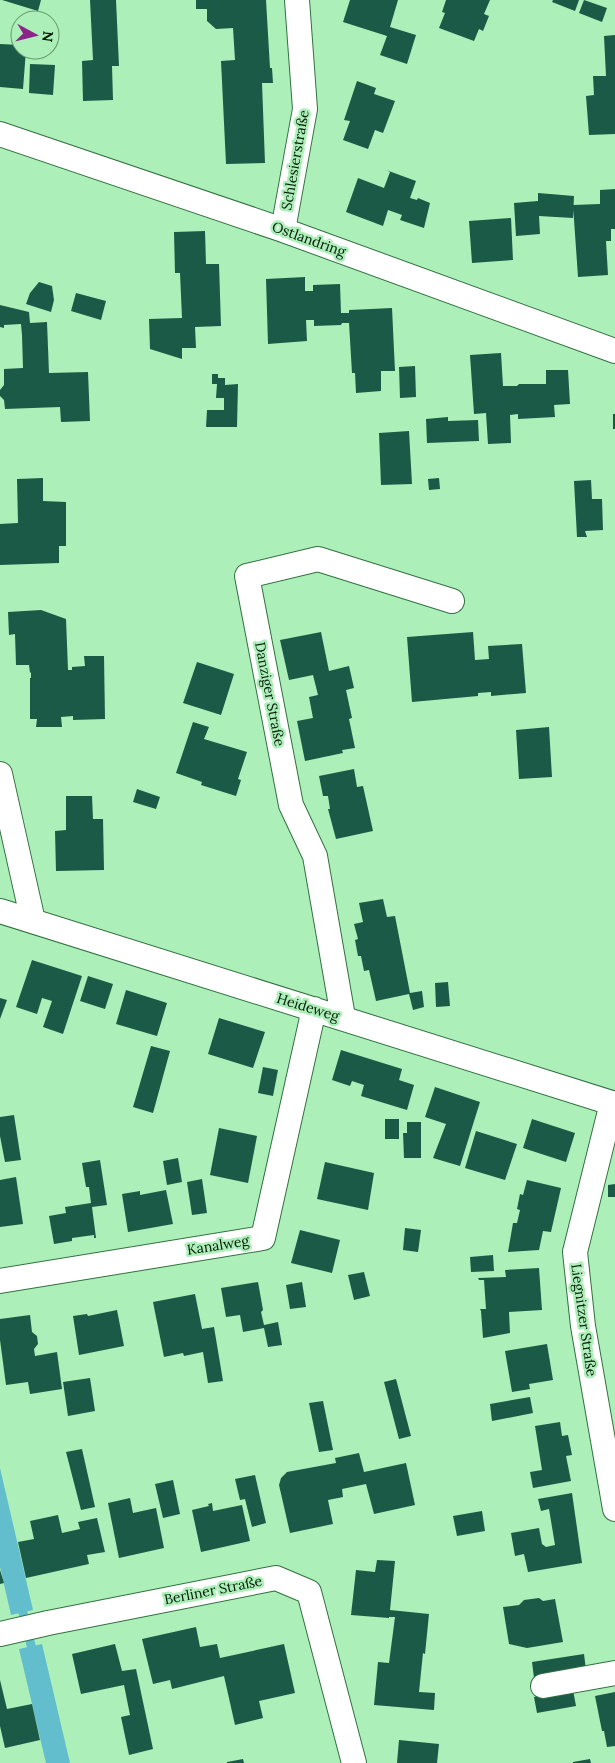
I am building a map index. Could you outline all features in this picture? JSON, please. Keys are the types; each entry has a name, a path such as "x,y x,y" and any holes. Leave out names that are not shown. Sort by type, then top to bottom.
{"street":[{"name":"Schlesierstraße","path":"283,230 305,109 297,0"},
{"name":"Ostlandring","path":"0,134 283,230 615,351"},
{"name":"Danziger Straße","path":"342,1018 315,856 291,805 247,576 318,560 452,600"},
{"path":"0,774 33,921"},
{"name":"Heideweg","path":"0,911 614,1103"},
{"name":"Kanalweg","path":"0,1281 263,1238 314,1009"},
{"name":"Liegnitzer Straße","path":"614,1103 575,1252 583,1326 615,1509"},
{"name":"Berliner Straße","path":"4,1633 276,1578 309,1592 354,1763"},
{"path":"543,1686 615,1673"}],"water":[{"path":"0,1468 33,1610 11,1615 0,1567"},
{"path":"42,1644 70,1763 46,1763 19,1649"}],"building":[{"path":"2,0 41,0 38,10"},
{"path":"90,0 116,0 119,66 112,66 113,100 83,101 82,61 93,60"},
{"path":"196,0 266,0 270,68 272,68 273,83 262,83 265,163 226,164 221,61 235,60 233,28 216,29 207,21 207,9 196,9"},
{"path":"350,0 398,0 390,27 416,35 407,64 380,55 387,36 343,22"},
{"path":"446,0 490,0 484,14 489,16 483,31 479,29 474,41 439,28 445,13 442,12"},
{"path":"553,0 579,0 575,11 552,2"},
{"path":"584,0 607,8 602,22 579,13"},
{"path":"615,35 615,134 589,135 586,96 594,95 593,76 606,76 604,36"},
{"path":"0,44 10,44 10,60 25,60 23,89 0,87"},
{"path":"30,64 55,65 53,95 29,93"},
{"path":"357,81 376,88 374,94 395,101 383,133 375,130 368,149 343,140 350,121 344,120"},
{"path":"386,170 416,181 410,198 417,200 418,198 430,203 424,228 400,220 402,215 388,210 383,226 346,212 358,178 384,188 390,172"},
{"path":"615,189 615,229 611,229 611,241 606,241 608,275 578,277 573,205 600,204 600,190"},
{"path":"538,193 574,196 573,218 539,216 540,234 516,236 514,203 538,201"},
{"path":"511,218 513,260 472,263 469,221"},
{"path":"205,231 206,264 219,264 221,326 195,327 196,348 182,348 182,359 150,349 149,319 182,318 180,273 175,273 174,232"},
{"path":"305,277 305,291 313,291 313,285 340,284 341,313 349,313 349,310 392,308 395,371 381,371 381,391 356,393 355,373 352,373 349,323 314,326 314,320 306,320 307,341 268,344 266,279"},
{"path":"39,282 52,286 54,300 51,312 26,304 30,293"},
{"path":"76,293 106,301 101,320 71,311"},
{"path":"0,305 29,312 30,323 47,322 49,373 88,372 90,421 61,422 60,407 5,409 4,400 0,396 0,390 4,385 4,369 23,368 22,335 21,324 4,325 4,328 0,327"},
{"path":"501,353 503,386 546,384 546,370 568,370 570,404 554,405 555,417 518,419 518,414 510,415 511,443 488,444 486,413 474,414 470,355"},
{"path":"415,366 416,397 400,398 399,367"},
{"path":"212,374 218,374 218,378 225,378 225,385 238,384 237,427 206,427 207,410 224,410 224,398 216,398 217,384 212,384"},
{"path":"613,414 615,414 615,429 613,429"},
{"path":"448,417 448,421 478,420 479,441 427,443 426,419"},
{"path":"409,431 412,484 381,485 379,433"},
{"path":"43,478 43,501 66,502 66,546 59,546 59,563 0,565 0,524 18,523 17,479"},
{"path":"439,478 440,489 429,490 428,479"},
{"path":"591,480 592,499 602,499 603,530 585,531 587,537 577,537 574,481"},
{"path":"41,610 66,619 68,670 72,670 72,667 85,666 84,656 104,656 105,719 73,720 73,716 61,717 62,727 36,727 37,719 30,719 31,672 29,665 16,665 15,634 9,635 8,612"},
{"path":"321,632 329,671 349,666 354,688 346,690 352,718 349,719 355,748 342,750 343,753 305,761 297,721 313,718 309,697 318,695 313,675 289,680 280,640"},
{"path":"473,632 475,660 489,659 488,646 522,644 526,693 491,696 491,692 478,693 478,696 412,702 407,637"},
{"path":"197,662 234,674 221,715 183,703"},
{"path":"193,722 209,727 204,739 247,752 238,779 241,780 236,796 201,785 202,782 176,773"},
{"path":"549,727 552,777 519,779 516,730"},
{"path":"354,769 357,787 363,786 373,831 336,839 328,809 330,809 328,796 323,796 319,776"},
{"path":"137,789 160,797 156,809 133,802"},
{"path":"66,796 92,796 93,819 103,819 104,870 56,871 55,831 66,830"},
{"path":"383,899 387,917 395,916 410,993 422,991 424,1007 413,1010 409,994 376,1001 369,970 364,971 361,956 358,956 355,940 358,939 354,924 363,922 359,903"},
{"path":"32,960 82,976 63,1034 43,1027 52,1001 42,998 37,1014 16,1007"},
{"path":"88,976 113,984 105,1009 80,1001"},
{"path":"448,982 450,1006 436,1007 435,983"},
{"path":"126,990 167,1003 157,1036 116,1024"},
{"path":"0,998 7,1000 0,1019"},
{"path":"219,1018 265,1032 253,1068 208,1054"},
{"path":"151,1046 170,1051 153,1113 133,1107"},
{"path":"341,1050 402,1069 399,1080 414,1085 407,1110 361,1096 364,1085 352,1081 350,1086 332,1080"},
{"path":"263,1067 278,1070 273,1096 258,1093"},
{"path":"435,1087 480,1102 460,1166 433,1158 446,1124 425,1117"},
{"path":"14,1115 21,1160 5,1162 0,1136 0,1117"},
{"path":"385,1119 399,1119 399,1139 385,1139"},
{"path":"532,1119 575,1133 566,1162 523,1148"},
{"path":"407,1122 421,1122 421,1158 404,1158 403,1133 407,1133"},
{"path":"219,1128 257,1136 248,1183 210,1175"},
{"path":"476,1131 517,1144 505,1180 465,1168"},
{"path":"178,1158 182,1182 167,1185 163,1161"},
{"path":"100,1160 107,1205 92,1207 96,1238 94,1238 94,1235 72,1238 72,1241 54,1244 49,1216 66,1213 65,1207 91,1203 89,1187 86,1187 82,1163"},
{"path":"325,1162 374,1173 368,1210 317,1199"},
{"path":"16,1177 23,1224 0,1227 0,1180"},
{"path":"202,1179 207,1213 192,1215 187,1182"},
{"path":"527,1180 561,1188 551,1232 543,1231 539,1250 508,1252 513,1223 517,1223 520,1210 517,1209 520,1194 523,1195"},
{"path":"615,1184 615,1197 608,1197 608,1185"},
{"path":"166,1190 173,1224 128,1232 122,1194 140,1191 140,1195"},
{"path":"405,1228 421,1230 418,1252 403,1250"},
{"path":"300,1230 340,1240 332,1273 291,1263"},
{"path":"493,1255 494,1271 471,1272 470,1257"},
{"path":"539,1268 542,1310 509,1312 510,1333 483,1338 480,1309 486,1309 484,1280 479,1280 478,1278 506,1277 505,1270"},
{"path":"364,1272 370,1296 354,1300 348,1275"},
{"path":"258,1282 264,1325 278,1322 282,1345 268,1347 264,1328 243,1332 240,1315 226,1317 221,1288"},
{"path":"302,1282 306,1307 290,1309 286,1285"},
{"path":"195,1294 202,1329 214,1327 223,1381 208,1383 203,1352 184,1356 183,1353 164,1357 153,1302"},
{"path":"117,1310 124,1346 79,1355 73,1316 87,1314 88,1316"},
{"path":"30,1315 32,1332 37,1336 38,1344 34,1349 35,1356 57,1352 62,1389 30,1394 28,1382 6,1385 0,1340 0,1319"},
{"path":"547,1344 553,1380 529,1384 530,1389 512,1392 505,1351"},
{"path":"90,1378 95,1411 68,1416 63,1382"},
{"path":"396,1379 411,1436 399,1439 384,1382"},
{"path":"530,1397 533,1413 492,1421 490,1404"},
{"path":"323,1401 333,1450 319,1452 309,1403"},
{"path":"560,1422 562,1436 568,1435 572,1455 566,1456 571,1481 533,1488 530,1472 542,1470 535,1426"},
{"path":"82,1449 95,1507 81,1510 66,1452"},
{"path":"359,1453 364,1472 406,1463 415,1505 374,1514 366,1484 342,1489 343,1497 328,1500 333,1524 290,1533 279,1485 281,1478 287,1472 336,1463 335,1458"},
{"path":"255,1475 266,1523 252,1527 245,1499 240,1500 235,1479"},
{"path":"173,1480 180,1514 163,1518 155,1484"},
{"path":"572,1493 582,1563 528,1572 524,1554 515,1556 511,1533 539,1528 542,1544 546,1547 555,1545 549,1509 541,1511 538,1499"},
{"path":"130,1498 133,1513 156,1508 164,1548 119,1558 108,1503"},
{"path":"212,1503 213,1511 242,1505 250,1541 201,1552 192,1510 209,1506 208,1504"},
{"path":"482,1511 485,1531 457,1536 453,1516"},
{"path":"58,1515 62,1533 80,1529 78,1522 97,1518 105,1552 87,1555 89,1564 26,1578 18,1542 34,1539 30,1521"},
{"path":"377,1560 395,1561 390,1610 429,1614 419,1692 435,1693 434,1710 374,1705 378,1662 389,1663 395,1617 351,1615 356,1570 375,1572"},
{"path":"0,1570 4,1583 0,1584"},
{"path":"539,1598 543,1601 555,1599 563,1642 527,1648 509,1644 503,1607 519,1605 524,1600"},
{"path":"196,1627 200,1647 217,1644 220,1658 284,1644 295,1693 259,1701 263,1718 235,1725 224,1676 172,1689 170,1680 153,1684 142,1639"},
{"path":"115,1644 122,1671 136,1669 153,1749 129,1755 121,1717 130,1715 124,1685 81,1694 72,1654"},
{"path":"584,1654 586,1670 534,1678 532,1662"},
{"path":"0,1680 7,1709 32,1704 40,1740 5,1748 0,1726"},
{"path":"573,1690 576,1706 537,1713 534,1697"},
{"path":"615,1692 615,1746 607,1747 595,1696"},
{"path":"399,1740 439,1744 437,1763 397,1763"},
{"path":"243,1759 244,1763 227,1763 227,1762"},
{"path":"590,1759 591,1763 573,1763 573,1762"}],"waterway":[{"path":"20,1601 34,1657"}]}
